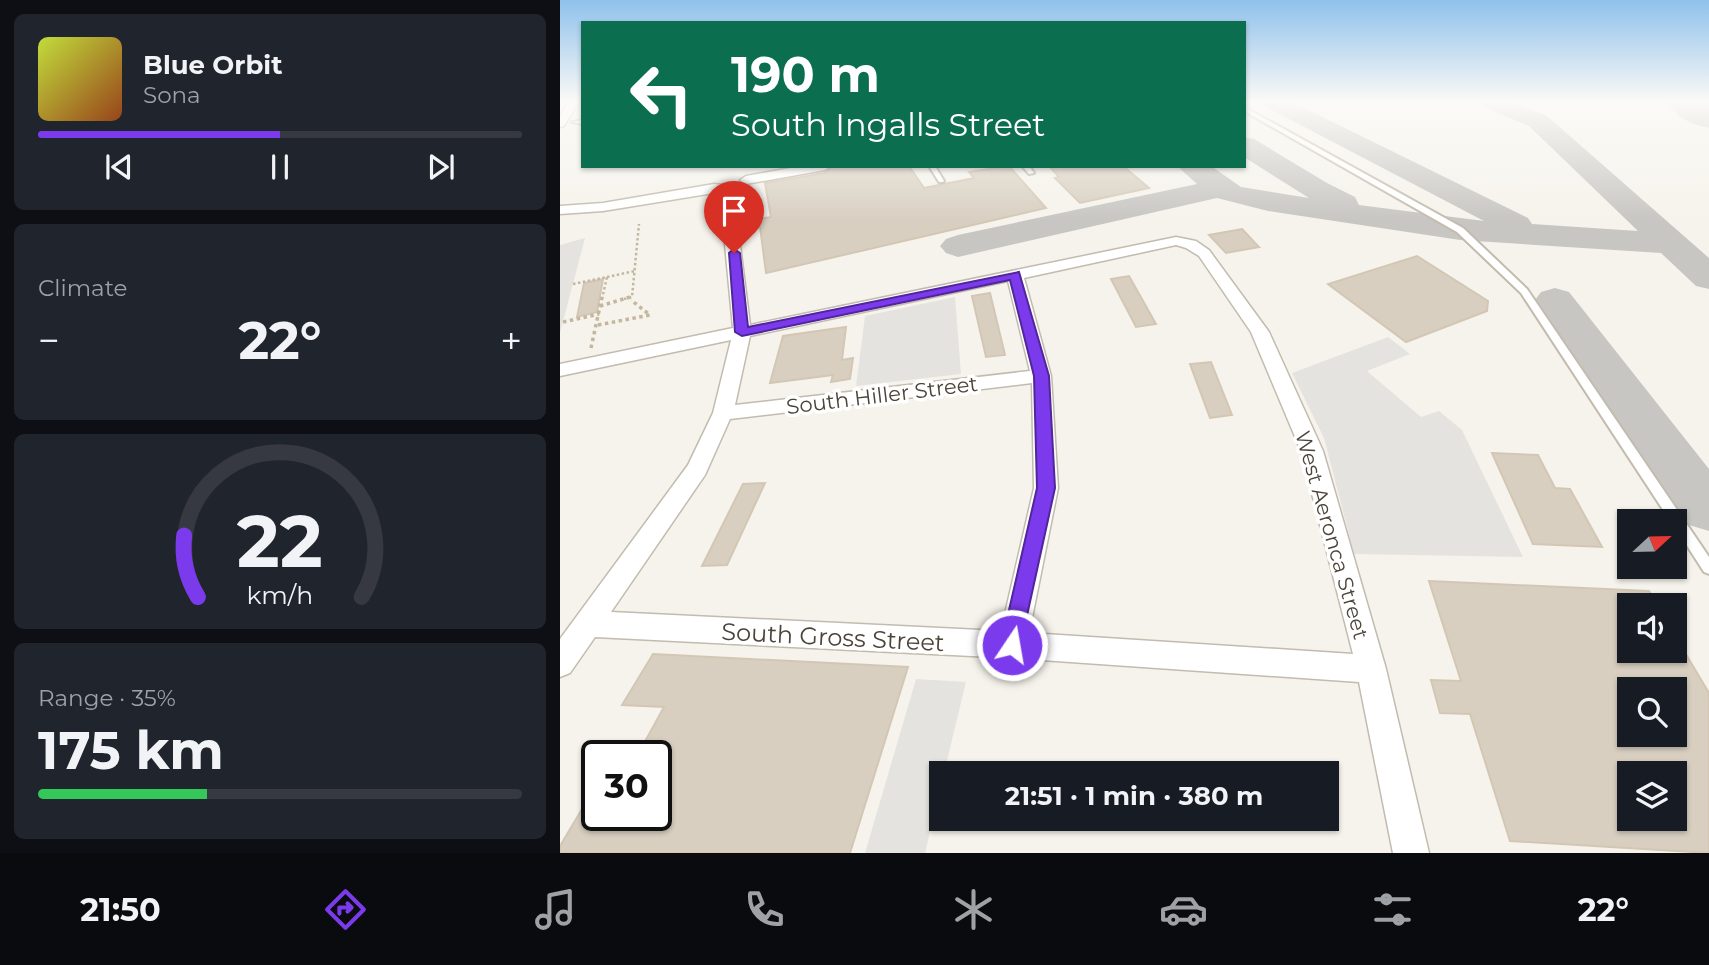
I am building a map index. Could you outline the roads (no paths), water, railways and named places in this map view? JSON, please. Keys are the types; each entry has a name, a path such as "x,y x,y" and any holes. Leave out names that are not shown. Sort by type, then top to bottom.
{"street":[{"path":"560,210 603,207 736,185 814,168"},
{"path":"560,663 697,469 723,413 742,332 736,185"},
{"name":"West Aeronca Street","path":"1015,275 1176,241 1191,244 1205,253 1260,332 1311,451 1371,669 1411,853"},
{"path":"560,370 1015,275 1041,376 1046,488 1012,645"},
{"name":"South Hiller Street","path":"723,413 1041,376"},
{"name":"South Gross Street","path":"588,624 1012,645 1371,669"}],"lane":[{"path":"1303,142 1460,230 1524,291 1709,568"},
{"path":"933,168 941,181"},
{"path":"1027,168 1031,173"}]}
